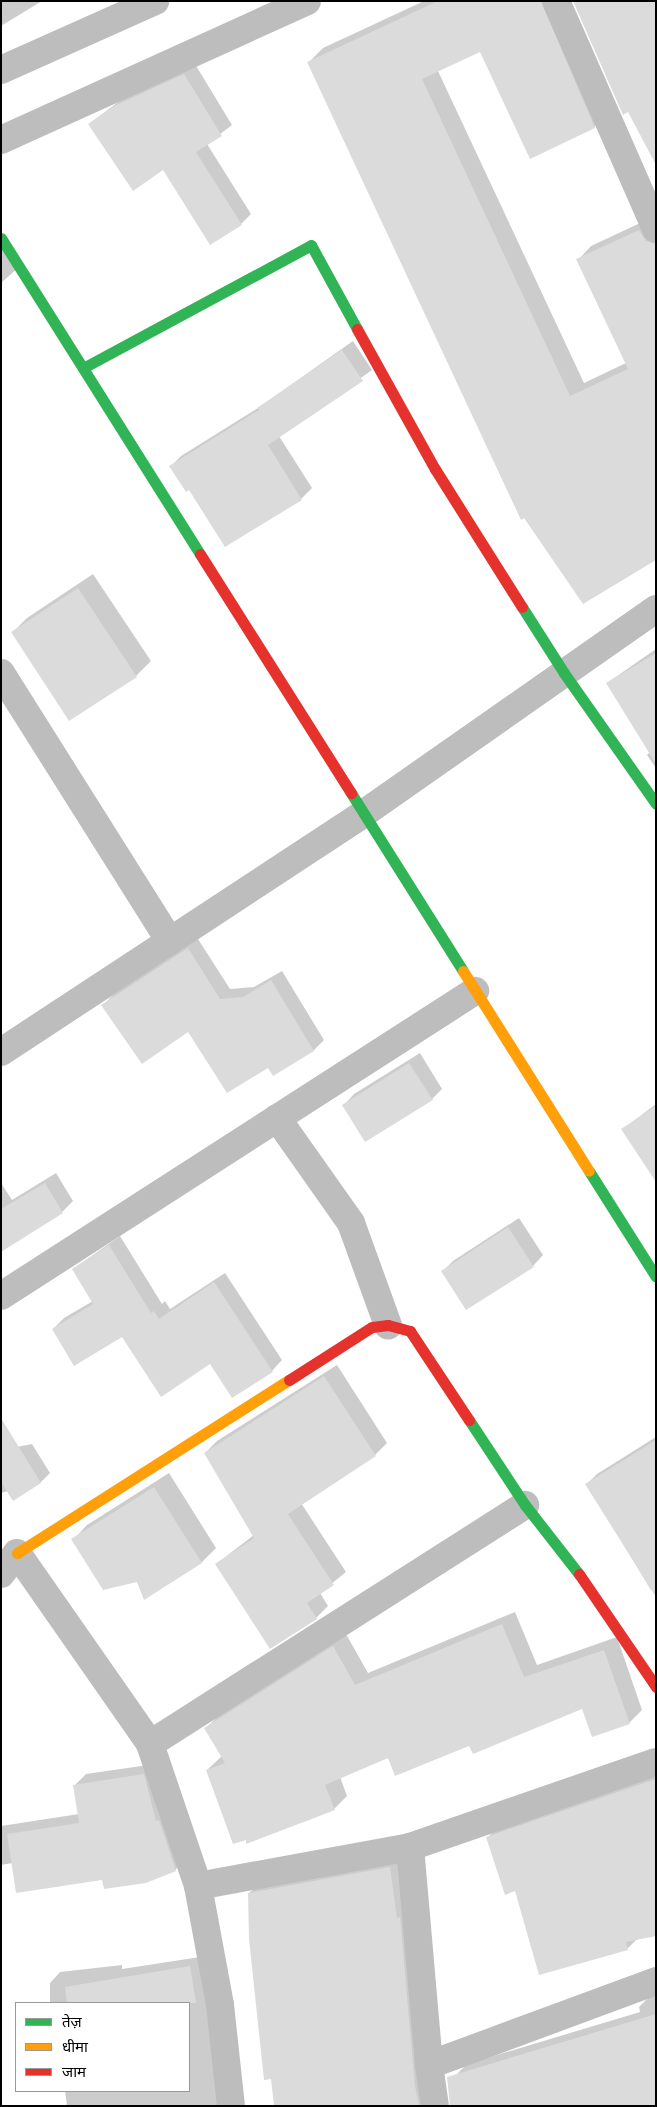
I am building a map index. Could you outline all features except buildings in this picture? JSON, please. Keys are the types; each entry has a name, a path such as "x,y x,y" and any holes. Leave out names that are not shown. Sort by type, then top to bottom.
{"street":[{"path":"1,70 155,1"},
{"path":"1,140 306,1"},
{"path":"556,1 656,229"},
{"path":"1,238 656,1276"},
{"path":"83,368 311,244 435,469 564,673 656,804"},
{"path":"1,1052 363,814 656,608"},
{"path":"1,673 170,941"},
{"path":"1,1296 475,991"},
{"path":"277,1118 351,1222 388,1325"},
{"path":"231,2106 220,2005 198,1886 150,1744 9,1564 372,1328 388,1325 410,1331 525,1505 593,1594 656,1688"},
{"path":"150,1744 525,1505"},
{"path":"198,1886 410,1847 656,1762"},
{"path":"410,1847 429,2065 435,2106"},
{"path":"429,2065 656,1981"}],"traffic: fast":[{"path":"1,238 200,554"},
{"path":"83,368 311,245 357,329"},
{"path":"522,607 564,673 656,804"},
{"path":"351,793 463,971"},
{"path":"589,1171 656,1277"},
{"path":"469,1420 525,1505 579,1574"}],"traffic: slow":[{"path":"463,971 589,1171"},
{"path":"17,1553 289,1380"}],"traffic: jam":[{"path":"357,329 435,469 522,607"},
{"path":"200,554 351,793"},
{"path":"289,1380 372,1327 388,1325 410,1331 469,1420"},
{"path":"579,1574 656,1687"}]}
